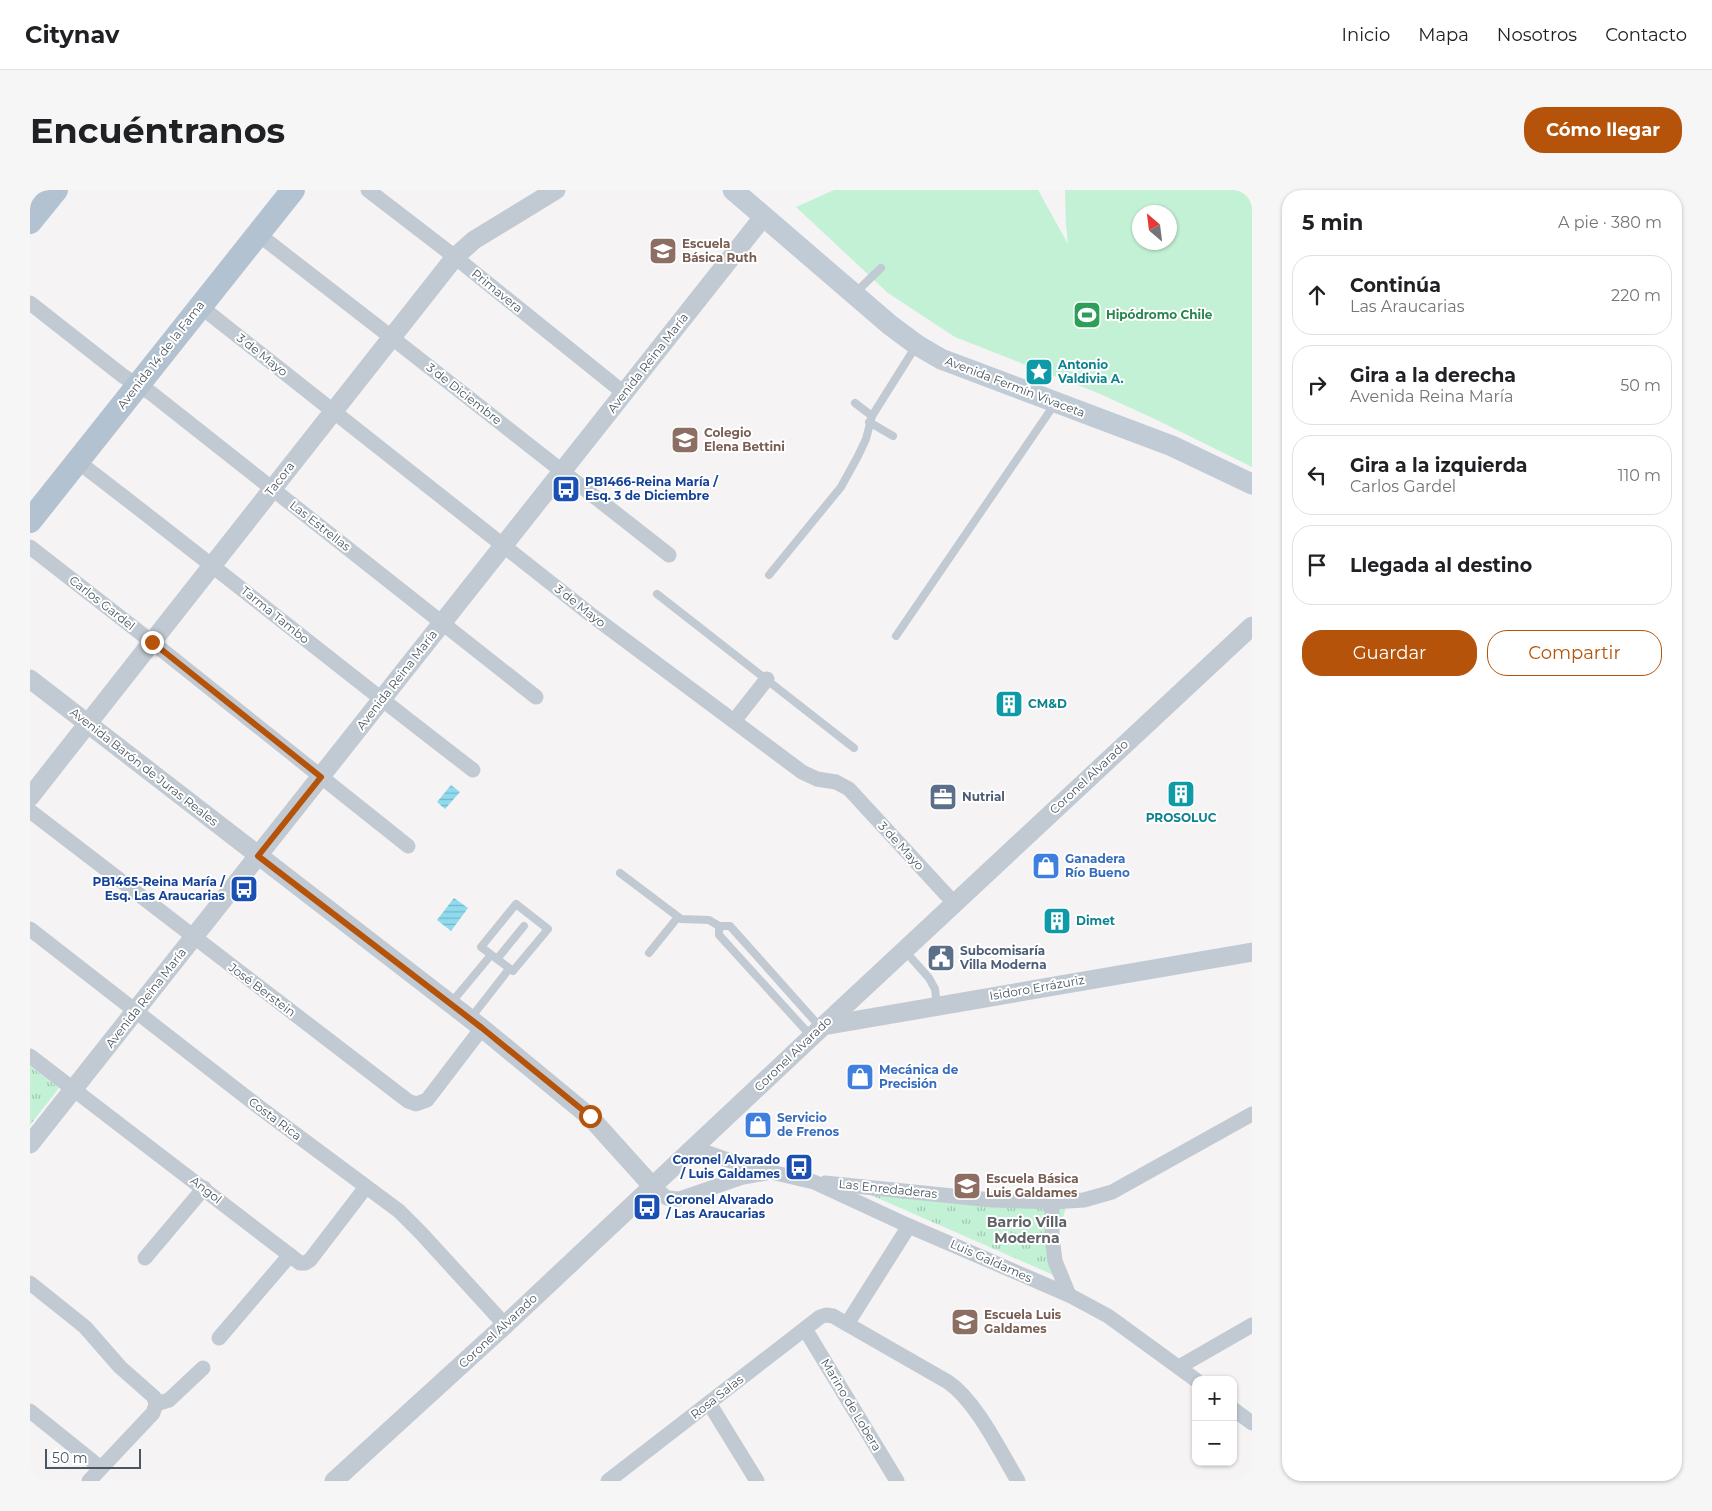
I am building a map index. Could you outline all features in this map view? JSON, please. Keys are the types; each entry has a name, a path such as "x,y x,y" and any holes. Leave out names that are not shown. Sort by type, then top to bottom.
{"main road":[{"path":"30,222 56,190"},
{"name":"Avenida 14 de la Fama","path":"30,521 293,190"},
{"name":"Avenida Fermín Vivaceta","path":"733,190 890,325 917,345 941,359 1178,449 1252,484"}],"street":[{"name":"Primavera","path":"368,190 455,257 624,393"},
{"name":"Tacora","path":"30,796 455,257 474,240 556,190"},
{"name":"Avenida Reina María","path":"30,1144 764,216"},
{"name":"3 de Diciembre","path":"258,234 669,555"},
{"name":"Las Estrellas","path":"30,303 124,376 151,393 536,697"},
{"name":"3 de Mayo","path":"200,306 590,614 802,772 817,779 836,782 849,789 954,903"},
{"name":"Tarma Tambo","path":"77,461 473,770"},
{"name":"Carlos Gardel","path":"30,548 152,642 408,846"},
{"name":"Coronel Alvarado","path":"334,1481 505,1325 818,1030 1252,626"},
{"name":"Avenida Barón de Juras Reales","path":"30,679 476,1024 590,1116 653,1187"},
{"path":"734,721 767,680"},
{"name":"José Berstein","path":"30,812 412,1103 420,1103 427,1100 476,1024"},
{"name":"Costa Rica","path":"30,930 259,1107 399,1211 505,1325"},
{"name":"Isidoro Errázuriz","path":"818,1030 876,1016 937,1005 1252,952"},
{"path":"859,992 859,1001 863,1010 876,1016"},
{"name":"Angol","path":"30,1056 300,1263 308,1262 366,1187"},
{"name":"Las Enredaderas","path":"814,1182 992,1200 1052,1202 1084,1200 1112,1192 1252,1114"},
{"name":"Luis Galdames","path":"696,1146 712,1155 814,1182 909,1226 1069,1295 1108,1316 1192,1377"},
{"name":"Luis Galdames","path":"653,1187 667,1198 679,1199 742,1177 771,1172"},
{"path":"145,1258 204,1188"},
{"path":"1052,1202 1052,1236 1055,1261 1069,1295"},
{"path":"909,1226 846,1324 948,1382 961,1392 972,1405 1018,1481"},
{"path":"219,1338 290,1255"},
{"path":"30,1283 86,1327 120,1367 154,1396 156,1404 154,1413 89,1481"},
{"name":"Rosa Salas","path":"608,1481 804,1329 826,1315 833,1316 846,1324"},
{"path":"1179,1366 1252,1325"},
{"name":"Marino de Lobera","path":"804,1329 897,1481"},
{"path":"156,1404 170,1400 203,1368"},
{"path":"709,1403 756,1481"},
{"path":"30,1412 101,1468"},
{"path":"1237,1412 1252,1423"}],"lane":[{"path":"854,294 881,268"},
{"path":"768,575 841,487 866,439 870,419 917,345"},
{"path":"896,636 1056,402"},
{"path":"855,403 870,419 892,436"},
{"path":"657,594 854,748"},
{"path":"620,873 681,919 708,920 719,926 730,926 818,1030"},
{"path":"516,904 548,929 513,972 509,969 481,946 516,904"},
{"path":"649,952 678,917"},
{"path":"450,1004 524,926"},
{"path":"719,926 720,935 818,1030"},
{"path":"904,950 929,978 935,989 937,1005"},
{"path":"476,1024 509,969"}],"green space":[{"name":"Hipódromo Chile","path":"834,190 1038,190 1068,244 1065,190 1252,190 1252,467 1098,393 955,337 888,293 796,207"},
{"path":"30,1066 59,1088 30,1125"},
{"path":"864,1192 1068,1201 1058,1234 1065,1280"}],"water":[{"path":"451,785 460,792 445,809 437,802"},
{"path":"454,898 468,908 451,931 437,920"}],"place":[{"name":"Escuela Básica Ruth","path":"663,251"},
{"name":"Hipódromo Chile","path":"1087,315"},
{"name":"Antonio Valdivia A.","path":"1039,372"},
{"name":"Colegio Elena Bettini","path":"685,440"},
{"name":"PB1466-Reina María / Esq. 3 de Diciembre","path":"566,489"},
{"name":"CM&D","path":"1009,704"},
{"name":"PROSOLUC","path":"1181,794"},
{"name":"Nutrial","path":"943,797"},
{"name":"Ganadera Río Bueno","path":"1046,866"},
{"name":"PB1465-Reina María / Esq. Las Araucarias","path":"244,889"},
{"name":"Dimet","path":"1057,921"},
{"name":"Subcomisaría Villa Moderna","path":"941,958"},
{"name":"Mecánica de Precisión","path":"860,1077"},
{"name":"Servicio de Frenos","path":"758,1125"},
{"name":"Coronel Alvarado / Luis Galdames","path":"799,1167"},
{"name":"Escuela Básica Luis Galdames","path":"967,1186"},
{"name":"Coronel Alvarado / Las Araucarias","path":"647,1207"},
{"name":"Escuela Luis Galdames","path":"965,1322"}],"district":[{"name":"Barrio Villa Moderna","path":"1027,1230"}],"route":[{"path":"152,642 321,777 258,856 482,1028 590,1116"}]}
